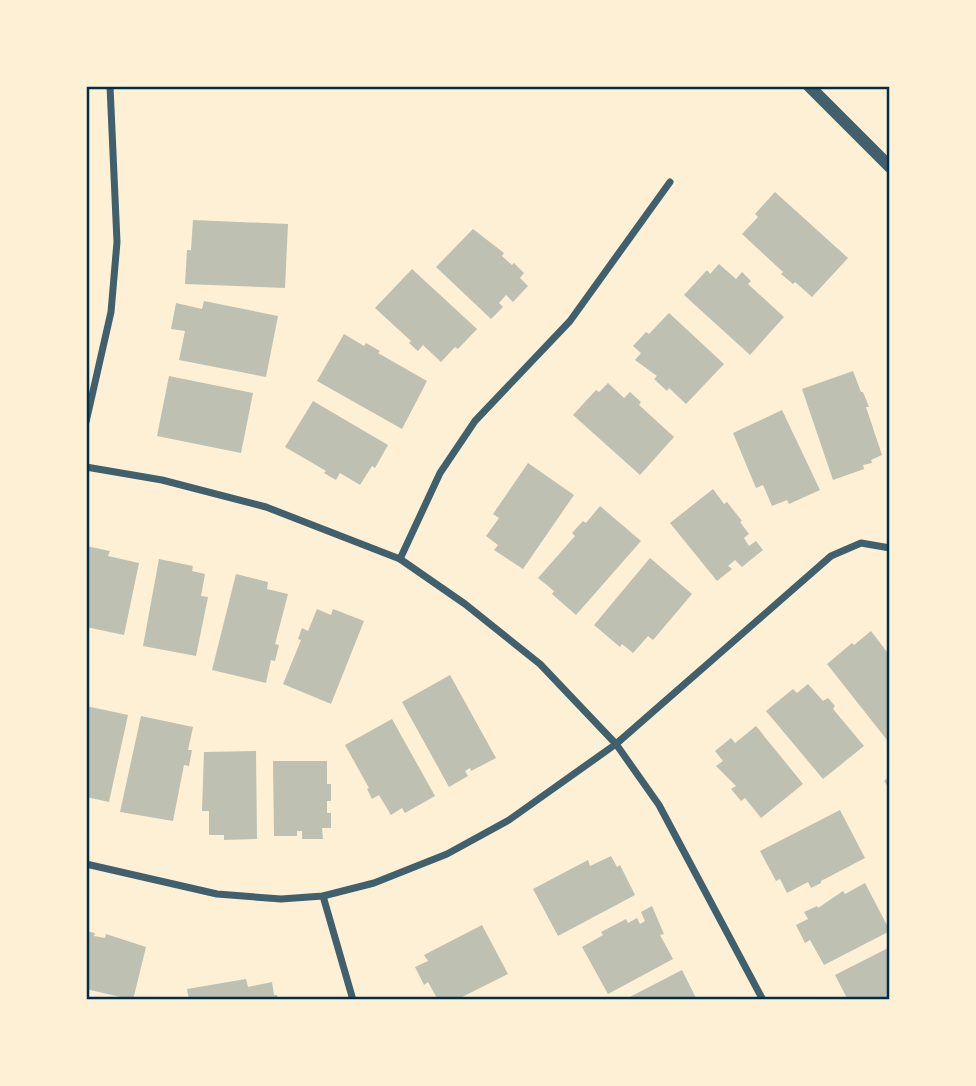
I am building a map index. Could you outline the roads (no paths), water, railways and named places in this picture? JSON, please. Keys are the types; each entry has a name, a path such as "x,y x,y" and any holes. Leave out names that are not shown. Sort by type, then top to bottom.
{"street":[{"path":"86,422 111,312 117,242 110,86"},
{"path":"809,86 890,167"},
{"path":"400,559 440,473 475,421 570,321 670,182"},
{"path":"86,467 162,480 266,507 400,559 465,604 540,664 616,744 659,805 764,1000"},
{"path":"86,864 217,894 281,899 323,897 374,883 447,854 509,820 616,744 831,556 861,543 890,548"},
{"path":"323,897 353,1000"}]}
